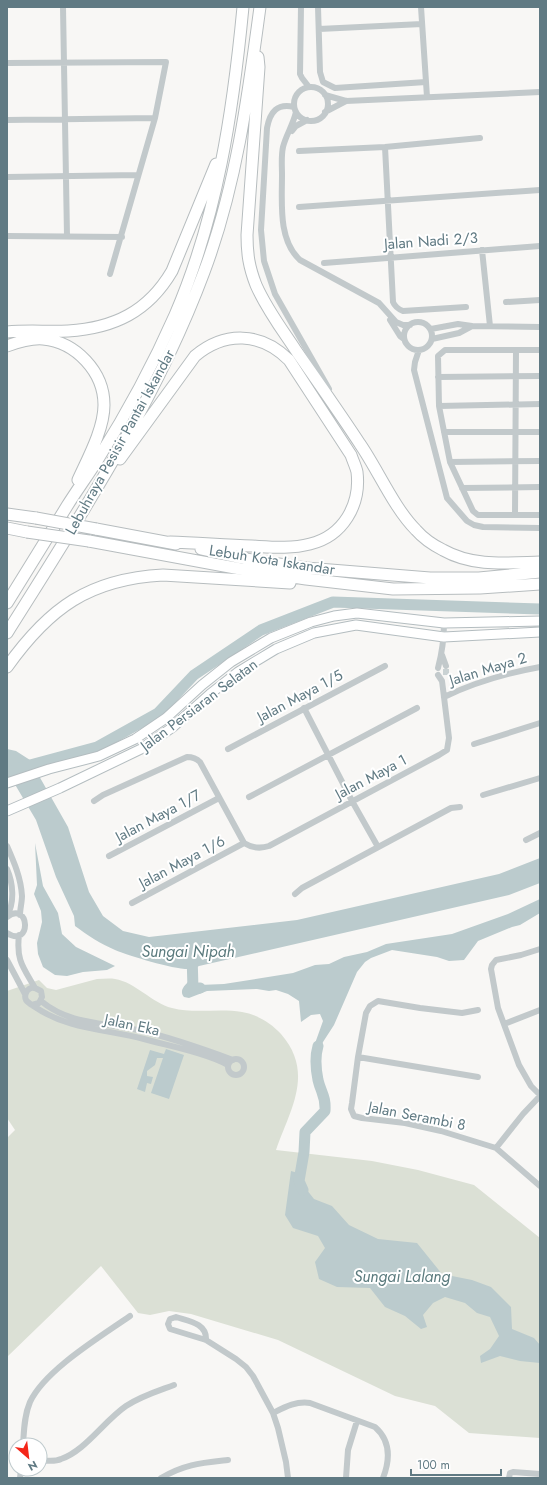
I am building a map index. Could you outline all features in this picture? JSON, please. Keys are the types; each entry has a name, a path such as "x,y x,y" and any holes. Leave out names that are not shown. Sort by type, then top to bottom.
{"highway":[{"name":"Lebuhraya Pesisir Pantai Iskandar","path":"7,603 68,504 97,461 124,415 157,354 175,314 194,266 211,208 224,150 237,69 243,7"},
{"name":"Lebuhraya Pesisir Pantai Iskandar","path":"7,633 87,506 157,380 205,270 224,210 236,161 246,108 260,7"},
{"path":"255,43 259,67 247,251 249,266 265,303 361,444 403,514 416,530 442,550 459,558 480,562 540,562"},
{"path":"7,332 30,330 67,331 96,328 127,317 142,307 165,284 172,271 214,168 224,150"},
{"path":"87,506 195,356 202,350 217,342 233,338 256,340 269,345 284,355 293,365 351,455 357,471 358,487 355,502 350,515 335,532 318,542 308,545 285,547 170,542"},
{"path":"7,346 35,339 49,340 72,348 82,356 94,372 100,384 104,405 101,423 68,504"},
{"name":"Lebuh Kota Iskandar","path":"7,514 170,542 246,558 306,568 430,578 479,578 540,572"},
{"name":"Lebuh Kota Iskandar","path":"7,528 89,541 246,570 306,579 393,588 480,588 540,584"},
{"path":"7,667 37,629 61,608 80,596 99,588 132,578 177,575 393,588"}],"street":[{"path":"63,7 67,236"},
{"path":"301,7 300,74 309,87"},
{"path":"318,7 320,77 323,82 335,88 426,82"},
{"path":"421,7 427,97"},
{"path":"319,30 422,24"},
{"path":"7,63 166,62 155,118 122,237 110,274"},
{"path":"384,308 400,336 410,347 419,350 427,347 432,339 430,329 424,323 419,322 410,325 403,325 396,322 384,308 379,303 300,260 293,254 290,247 282,218 282,148 294,123 296,96 304,89 309,87 318,89 325,95 346,101 540,92"},
{"path":"325,95 328,104 325,112"},
{"path":"285,140 296,126 307,120 317,119 325,112 346,101"},
{"path":"307,120 299,116 295,110 286,105 275,110 269,120 267,128 261,230 264,261 275,294 361,444"},
{"path":"7,120 155,118"},
{"path":"299,151 385,147 480,138"},
{"path":"385,147 393,302 398,309 403,311 466,307"},
{"path":"7,177 138,175"},
{"path":"299,207 540,190"},
{"path":"7,236 122,237"},
{"name":"Jalan Nadi 2/3","path":"324,262 540,246"},
{"path":"482,250 490,326"},
{"path":"506,302 540,300"},
{"path":"430,329 458,324 472,326 540,327"},
{"path":"404,339 405,331 410,325"},
{"path":"432,339 459,333 472,326"},
{"path":"419,350 414,370 447,498 467,521 474,525 483,527 540,528"},
{"path":"540,350 444,350 438,356 438,406 450,462 473,511 478,515 540,515"},
{"path":"515,515 516,350"},
{"path":"438,377 540,376"},
{"path":"438,406 540,404"},
{"path":"444,432 540,432"},
{"path":"450,462 540,461"},
{"path":"462,488 540,487"},
{"name":"Jalan Persiaran Selatan","path":"7,783 49,769 99,756 135,738 166,718 202,685 231,662 271,638 311,622 334,616 357,613 444,623 540,621"},
{"path":"438,668 442,655 444,623"},
{"name":"Jalan Persiaran Selatan","path":"11,810 141,749 173,727 210,694 238,672 276,649 314,633 356,625 444,637 540,632"},
{"path":"442,655 446,666"},
{"name":"Jalan Maya 1/5","path":"228,748 385,666"},
{"name":"Jalan Maya 2","path":"444,696 483,681 540,666"},
{"name":"Jalan Maya 1","path":"244,843 256,848 269,846 447,750 449,738 444,696 442,681 438,675"},
{"path":"442,681 446,675"},
{"path":"304,708 352,801 378,847"},
{"path":"249,797 417,708"},
{"path":"474,744 540,723"},
{"path":"94,801 103,795 187,757 196,758 200,762 244,843"},
{"path":"484,796 540,778"},
{"name":"Jalan Maya 1/7","path":"109,856 219,798"},
{"path":"295,894 302,888 451,808 460,807"},
{"path":"526,840 540,833"},
{"name":"Jalan Maya 1/6","path":"132,903 244,843"},
{"path":"7,846 18,871 22,903 20,915"},
{"path":"7,869 11,884 12,899 7,917"},
{"path":"7,917 12,914 20,915 24,919 26,925 24,931 19,935 15,936 7,933"},
{"path":"19,935 18,954 20,962 35,988 42,994 41,1000 36,1005 32,1005"},
{"path":"540,949 521,955 500,958 494,962 491,969 498,1008 524,1076 540,1095 496,1148 540,1186"},
{"name":"Jalan Eka","path":"7,960 25,994 26,1000 54,1018 93,1030 141,1038 214,1059 228,1065 229,1071 235,1075 243,1072 244,1066 241,1061 236,1059 233,1060 142,1030 80,1020 48,1006 41,1000"},
{"path":"25,994 29,989 35,988"},
{"name":"Jalan Serambi 8","path":"478,1010 462,1013 378,1001 374,1002 366,1013 358,1057 352,1110 354,1116 441,1131 496,1148"},
{"path":"504,1024 540,1010"},
{"path":"358,1057 478,1077"},
{"path":"228,1065 233,1060"},
{"path":"24,1437 25,1416 37,1390 58,1368 130,1316"},
{"path":"206,1340 205,1331 199,1325 176,1317 170,1319 168,1324 170,1329 206,1340 246,1367 253,1376 273,1413 282,1442 288,1478"},
{"path":"48,1461 61,1459 71,1455 115,1414 126,1406 141,1398 174,1385"},
{"path":"273,1413 301,1402 310,1403 375,1428 380,1432 386,1443 389,1460 383,1478"},
{"path":"346,1478 348,1450 357,1421"},
{"path":"161,1478 189,1465 228,1460"},
{"path":"509,1478 510,1473 513,1472 540,1474"}],"shaded area":[{"path":"97,979 113,979 122,981 137,988 157,1002 180,1010 233,1011 247,1013 263,1020 277,1030 291,1049 297,1063 298,1077 293,1106 276,1150 372,1161 418,1170 474,1185 540,1238 540,1438 469,1433 435,1406 395,1396 278,1340 191,1314 169,1311 150,1315 138,1313 101,1266 7,1357 7,1138 15,1130 7,1118 7,991 39,980 47,988 56,990"}],"water":[{"name":"Sungai Nipah","path":"7,749 16,751 30,760 68,827 89,892 103,916 123,931 149,937 297,920 499,874 540,858 540,883 509,895 199,966 194,969 183,969 164,965 115,950 94,939 75,926 74,916 56,877 36,820 7,771"},
{"path":"35,843 43,886 58,913 62,934 76,947 115,966 107,970 83,972 67,976 55,975 43,967 38,954 37,943 42,922 41,911 34,894 37,885"},
{"path":"540,899 540,913 520,925 478,941 464,960 449,961 437,957 392,950 371,958 365,962 357,972 334,1025 323,1042 317,1060 313,1049 323,1021 320,1014 311,1015 301,1022 299,1001 288,994 276,990 269,991 257,989 207,991 189,998 184,997 182,993 184,987 189,981 196,981 199,985 224,984 293,973 315,965 329,964 344,957 367,952 386,944 452,934 508,914"},
{"path":"166,1049 184,1055 169,1099 151,1093 163,1058 157,1058 155,1065 147,1071 147,1076 153,1077 151,1084 147,1083 145,1092 137,1089 150,1050 164,1054"},
{"name":"Sungai Lalang","path":"291,1171 298,1173 303,1185 314,1199 332,1206 349,1225 378,1239 417,1243 442,1274 472,1280 491,1287 511,1307 512,1329 534,1338 540,1345 540,1363 520,1361 500,1356 481,1363 480,1356 490,1349 499,1336 490,1317 477,1313 465,1303 445,1297 433,1303 423,1315 427,1327 421,1329 405,1316 385,1307 370,1288 337,1287 319,1279 315,1262 325,1248 318,1236 293,1228 285,1215"}],"waterway":[{"path":"7,773 19,768 97,747 158,713 194,675 261,630 333,602 540,609"},
{"path":"192,954 193,989 200,988"},
{"path":"303,1190 299,1181 304,1152 305,1132 325,1111 324,1098 317,1072 316,1059 318,1046"}],"tunnel":[{"path":"446,666 446,675"}]}
